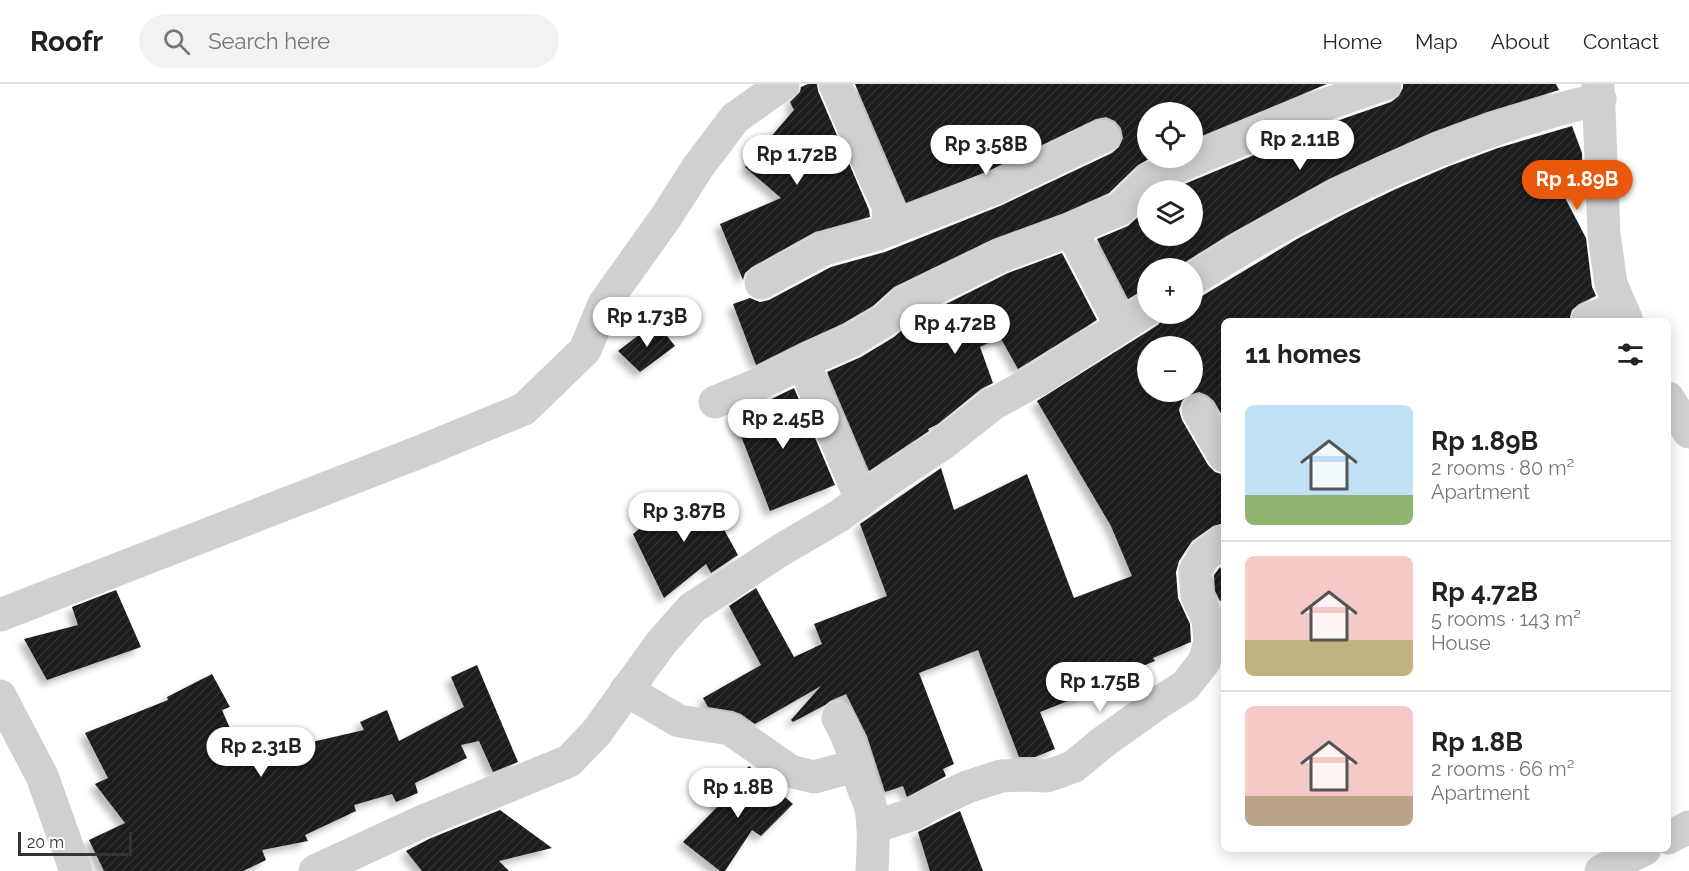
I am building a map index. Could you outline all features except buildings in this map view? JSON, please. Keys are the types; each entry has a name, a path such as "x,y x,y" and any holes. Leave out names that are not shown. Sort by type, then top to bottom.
{"street":[{"path":"0,615 524,409 585,350 604,304 666,217 698,166 735,118 783,84"},
{"path":"835,84 888,205 889,230"},
{"path":"715,402 758,385 851,341 884,321 903,304 1001,256 1120,209 1152,178 1324,105 1385,84"},
{"path":"1203,273 1296,219 1403,164 1563,107 1599,91 1604,234 1611,284 1624,313 1601,318"},
{"path":"761,283 824,249 889,230 993,189 1104,136"},
{"path":"315,871 421,822 569,761 596,733 661,643 692,608 838,516 941,445 993,404 1134,318 1071,230"},
{"path":"803,362 861,499"},
{"path":"1671,403 1689,432"},
{"path":"1198,411 1221,451"},
{"path":"873,827 914,814 967,787 1001,776 1047,776 1072,767 1155,705 1185,686 1204,662 1210,642 1208,619 1197,596 1195,571 1204,556 1221,543"},
{"path":"626,690 679,721 730,729 790,771 814,777 858,765"},
{"path":"0,696 42,776 76,871"},
{"path":"838,718 848,736 870,804 873,827 872,871"},
{"path":"1671,836 1689,827"},
{"path":"1602,871 1639,852"}]}
